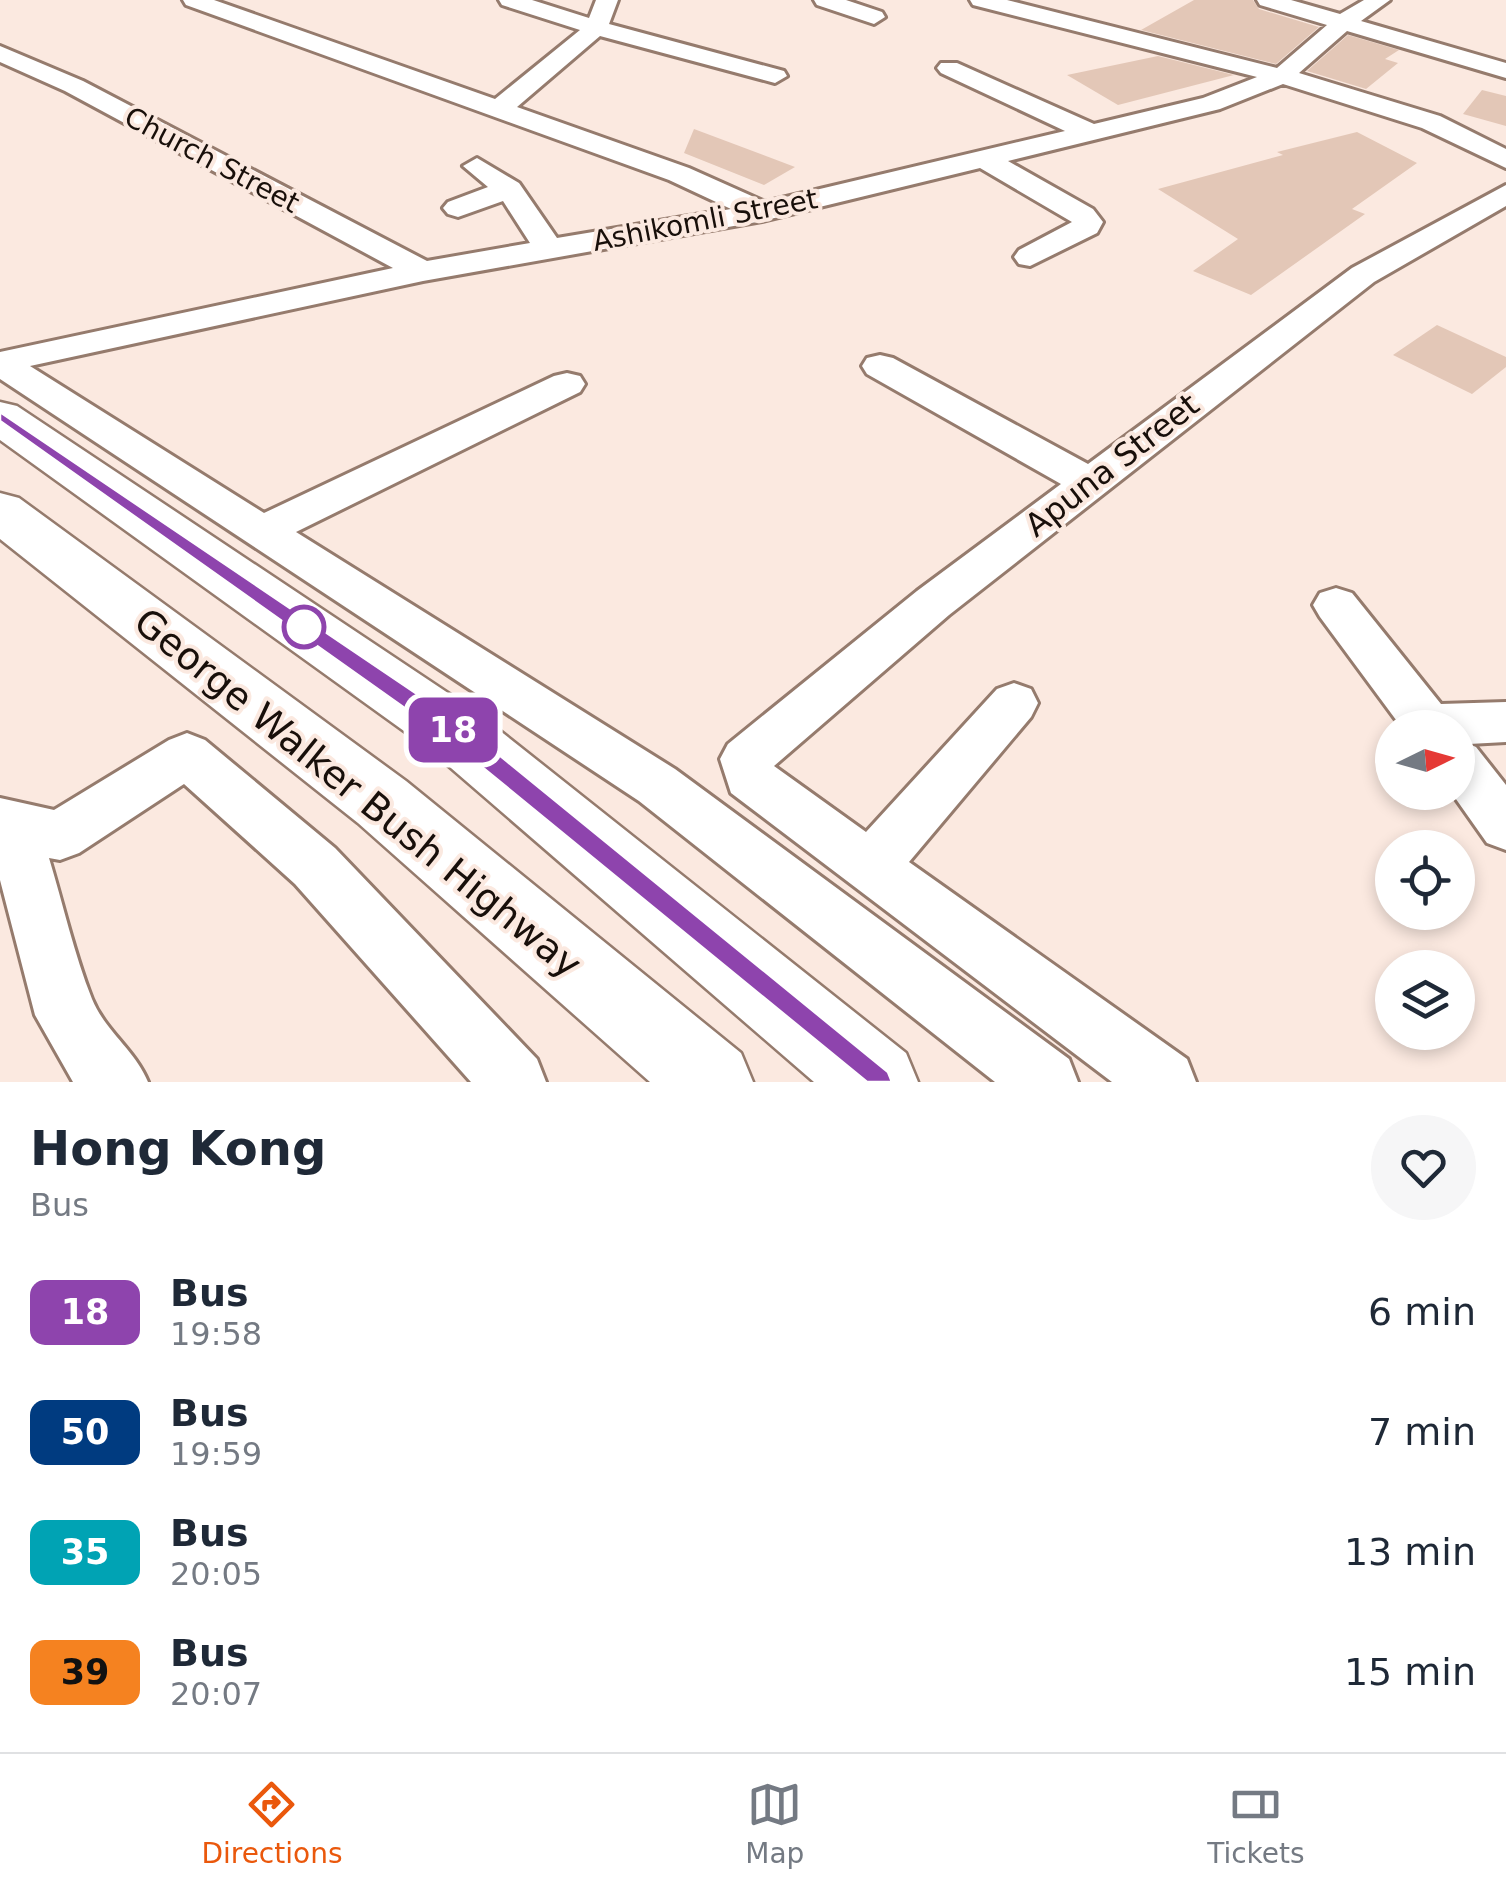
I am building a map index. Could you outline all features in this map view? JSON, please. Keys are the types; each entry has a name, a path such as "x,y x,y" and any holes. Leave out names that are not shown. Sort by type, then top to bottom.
{"highway":[{"path":"0,417 452,730 877,1082"},
{"name":"George Walker Bush Highway","path":"0,511 382,802 712,1082"}],"street":[{"path":"194,0 679,174 762,212"},
{"path":"510,0 596,28 775,76"},
{"path":"499,108 596,28 608,0"},
{"path":"825,0 874,17"},
{"path":"981,0 1282,76 1431,122 1506,160"},
{"path":"1268,0 1506,71"},
{"name":"Ashikomli Street","path":"0,363 423,271 762,212 1212,104 1282,76 1344,22 1379,0"},
{"name":"Church Street","path":"0,53 30,65 423,271"},
{"path":"0,72 30,65"},
{"path":"948,68 1092,134"},
{"path":"985,159 1088,222 1086,227 1030,257"},
{"path":"476,166 510,188 549,249"},
{"path":"458,208 510,188"},
{"name":"Apuna Street","path":"871,866 749,776 746,759 932,603 1363,275 1506,194"},
{"path":"0,363 657,786 1046,1082"},
{"path":"880,366 1090,482"},
{"path":"262,531 567,384"},
{"path":"1336,605 1417,710"},
{"path":"1014,703 871,866 1164,1082"},
{"path":"1475,729 1506,722"},
{"path":"116,1082 87,1051 66,1015 6,825 60,836 187,755 315,866 514,1082"},
{"path":"1475,785 1506,826"}],"building":[{"path":"1194,0 1253,0 1259,9 1319,27 1276,64 1141,30"},
{"path":"1348,35 1399,50 1385,59 1398,63 1366,89 1307,71"},
{"path":"1158,56 1234,75 1118,105 1067,75"},
{"path":"1482,90 1506,96 1506,126 1463,114"},
{"path":"694,129 795,167 764,185 684,153"},
{"path":"1357,132 1417,163 1352,209 1365,214 1251,295 1193,271 1238,239 1158,189"},
{"path":"1437,325 1506,357 1506,367 1472,394 1393,355"}],"bus line":[{"name":"18","path":"0,417 452,730 877,1082"}]}
